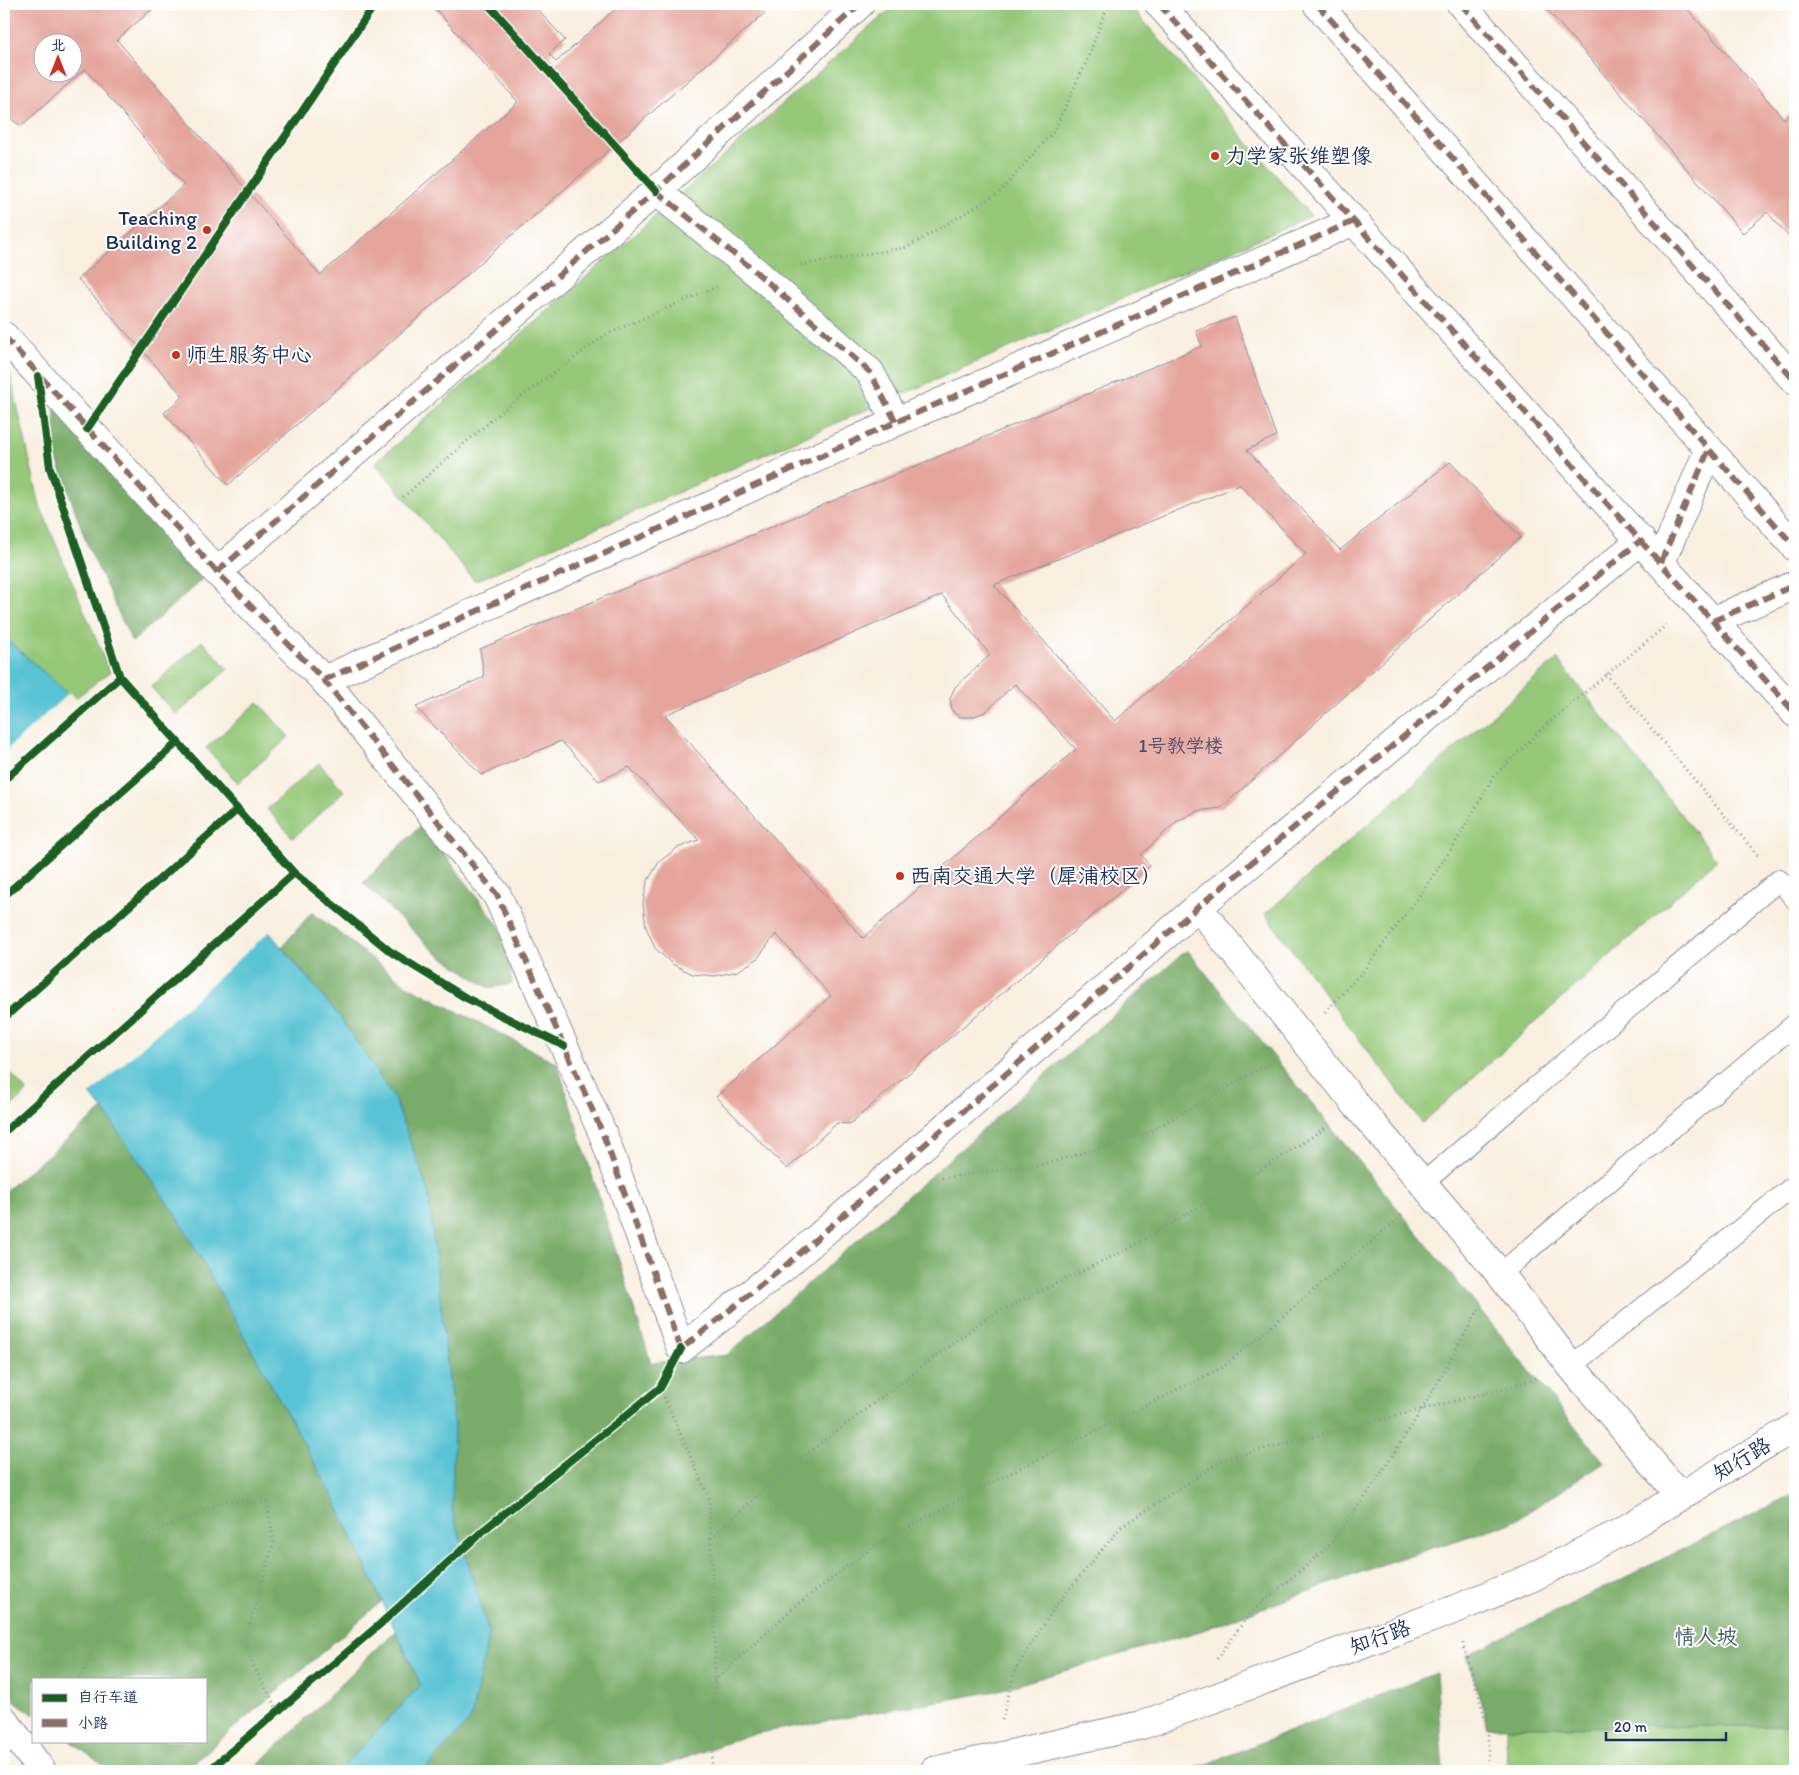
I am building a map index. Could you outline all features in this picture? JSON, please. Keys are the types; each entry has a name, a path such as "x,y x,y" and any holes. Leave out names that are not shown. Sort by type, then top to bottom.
{"street":[{"path":"217,572 656,191 860,4"},
{"path":"1317,4 1795,547"},
{"path":"1461,4 1795,381"},
{"path":"1164,6 1795,713"},
{"path":"656,191 756,272 870,372 896,422"},
{"path":"324,680 896,422 1354,221"},
{"path":"4,336 217,572 324,680 497,895 603,1134 681,1349 785,1266 894,1173 1198,907 1641,540"},
{"path":"1661,562 1709,449"},
{"path":"1704,611 1795,585"},
{"path":"1198,907 1358,1107 1500,1274 1571,1366 1680,1496"},
{"name":"知行路","path":"934,1771 993,1760 1142,1726 1453,1610 1533,1577 1619,1533 1795,1427"},
{"path":"4,1720 42,1771"}],"lane":[{"path":"1423,1183 1779,880 1795,899"},
{"path":"1500,1274 1795,1024"},
{"path":"1571,1366 1795,1185"}],"path":[{"path":"894,1173 921,1178 949,1178 1044,1164 1144,1135 1266,1065 1299,1032 1334,1004 1370,962 1456,842 1493,778 1547,724 1605,674 1704,611"},
{"path":"1605,674 1779,880"},
{"path":"711,1538 788,1468 989,1316 1128,1249 1269,1165 1358,1107"},
{"path":"714,1681 792,1608 878,1542 998,1479 1223,1367 1398,1219 1423,1183"},
{"path":"1211,1666 1250,1613 1328,1547 1368,1493 1423,1408 1500,1274"},
{"path":"652,1394 660,1388 681,1349"},
{"path":"993,1760 1015,1670 1057,1604 1120,1527 1224,1459 1507,1388 1571,1366"},
{"path":"660,1388 709,1498 715,1644 712,1771"},
{"path":"79,1678 149,1534 226,1501 267,1503 274,1542 245,1640 252,1663 278,1711"},
{"path":"1453,1610 1488,1727 1488,1771"},
{"path":"271,1717 286,1705"}],"green space":[{"path":"896,4 1129,4 1311,216 475,581 375,463"},
{"path":"4,365 10,373 40,506 110,672 74,699 4,637"},
{"path":"54,403 207,575 132,642 87,544 56,456"},
{"path":"202,641 228,669 176,715 151,687"},
{"path":"1557,659 1717,860 1422,1123 1265,914"},
{"path":"258,702 289,737 238,783 206,748"},
{"path":"319,763 344,791 293,838 267,809"},
{"path":"422,824 508,938 512,984 489,988 435,952 363,883"},
{"path":"312,912 406,985 557,1063 651,1363 727,1355 1187,950 1604,1462 1511,1523 1392,1561 1200,1631 996,1691 748,1735 649,1771 424,1771 471,1719 489,1633 452,1510 454,1424 428,1190 394,1098 341,1018 282,947"},
{"path":"4,1065 27,1092 4,1113"},
{"path":"103,1109 180,1221 332,1494 382,1601 184,1771 111,1771 71,1742 208,1742 208,1678 32,1678 32,1714 4,1693 4,1192"},
{"name":"情人坡","path":"1795,1494 1795,1726 1488,1727 1467,1655"},
{"path":"395,1631 421,1685 339,1771 252,1771"},
{"path":"1436,1673 1443,1771 1181,1771 1210,1763"},
{"path":"1795,1726 1795,1771 1507,1771 1506,1727"}],"water":[{"path":"4,637 74,699 341,1018 394,1098 428,1190 454,1424 452,1511 489,1633 471,1719 424,1771 339,1771 421,1685 332,1494 180,1221 103,1109 4,1002"}],"pier":[{"path":"70,692 271,930 88,1096 4,1005 4,752"}],"building":[{"name":"Teaching Building 2","path":"4,4 158,4 117,40 320,275 518,102 431,4 533,4 565,40 549,54 556,62 621,4 775,4 228,485 164,413 183,396 78,279 184,185 85,69 82,72 82,32 32,32 32,82 70,82 21,126 4,114"},
{"path":"1542,4 1683,4 1784,119 1795,110 1795,244 1767,212 1743,233"},
{"path":"1235,317 1276,436 1247,450 1340,550 1450,462 1521,537 1221,808 1197,811 1176,822 1141,855 1150,866 850,1124 837,1123 787,1169 716,1097 831,996 776,934 757,959 738,971 715,976 693,974 672,964 655,948 646,927 643,904 647,882 659,862 677,848 699,840 629,767 599,781 561,741 481,775 416,707 484,677 480,649 1202,346 1196,331","holes":["1240,485 1306,554 1115,721 994,585","942,595 990,655 955,687 950,698 952,711 960,717 972,717 985,712 1015,684 1076,749 863,938 665,715"]}],"marked path":[{"path":"217,572 656,191 860,4"},
{"path":"1159,4 1795,713"},
{"path":"1317,4 1795,547"},
{"path":"1461,4 1795,381"},
{"path":"656,191 756,272 870,372 896,422"},
{"path":"324,680 896,422 1354,221"},
{"path":"4,336 217,572 324,680 497,895 603,1134 681,1349 785,1266 1198,907 1641,540"},
{"path":"1661,562 1709,449"},
{"path":"1713,621 1795,585"}],"cycle path":[{"path":"87,429 375,4"},
{"path":"488,4 656,191"},
{"path":"38,376 50,468 120,677 294,873 391,952 466,998 564,1046"},
{"path":"4,780 120,677"},
{"path":"4,896 178,742"},
{"path":"4,1018 238,809"},
{"path":"4,1132 294,873"},
{"path":"208,1771 379,1625 485,1529 660,1388 681,1349"}],"place":[{"name":"力学家张维塑像","path":"1215,156"},
{"name":"Teaching Building 2","path":"207,230"},
{"name":"师生服务中心","path":"176,355"},
{"name":"西南交通大学（犀浦校区）","path":"900,876"}]}
